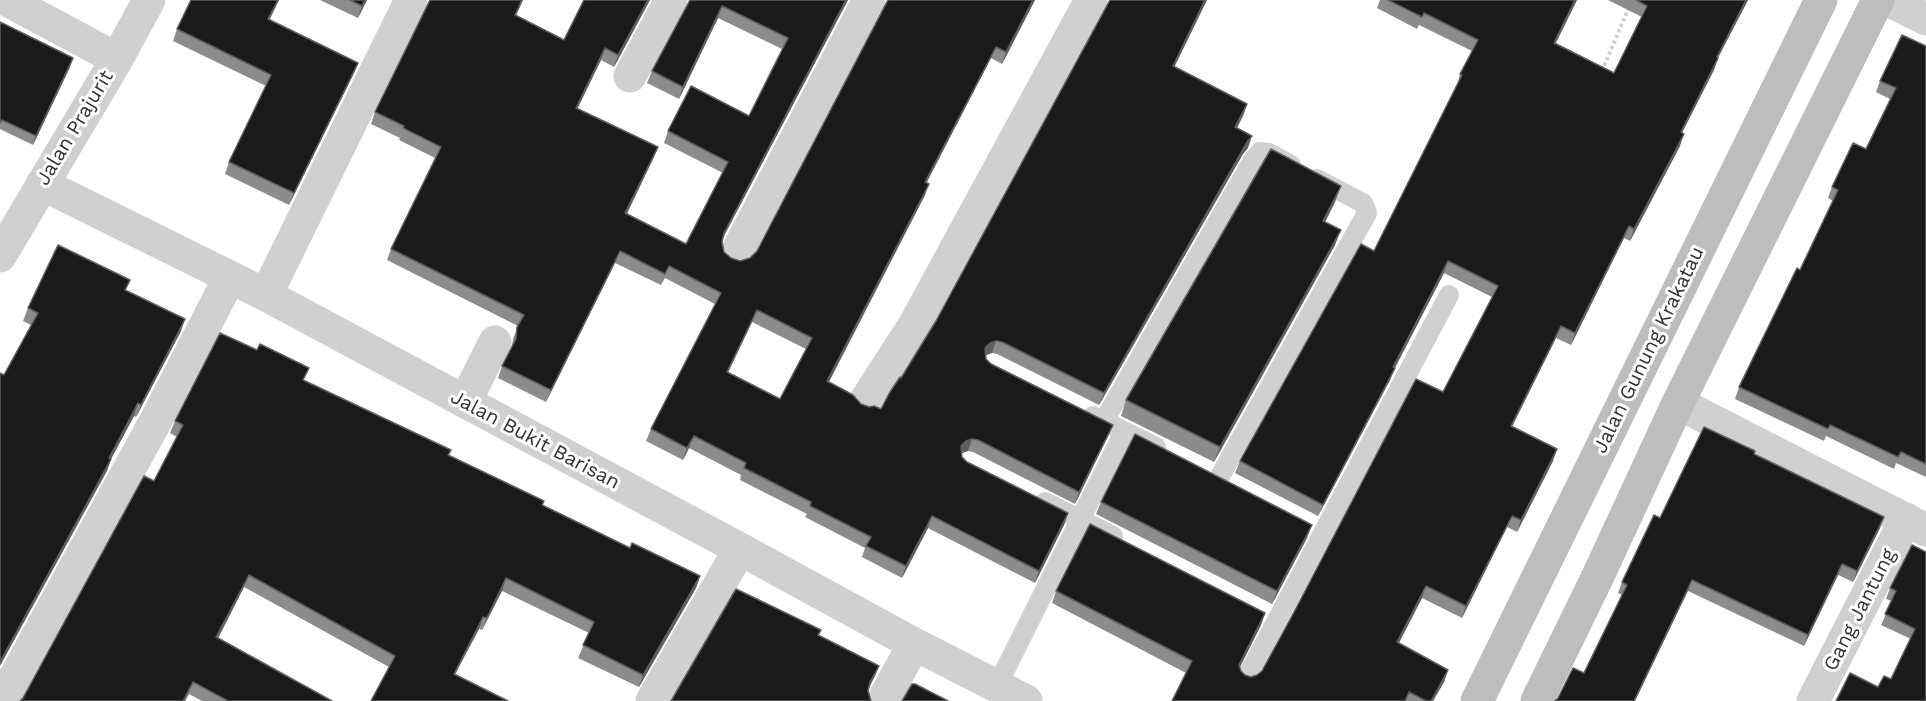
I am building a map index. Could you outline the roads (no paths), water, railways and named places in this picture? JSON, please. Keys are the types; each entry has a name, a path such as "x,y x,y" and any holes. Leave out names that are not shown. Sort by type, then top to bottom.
{"main road":[{"name":"Jalan Gunung Krakatau","path":"1477,701 1821,0"},
{"path":"1537,701 1678,403 1878,0"}],"street":[{"path":"7,0 117,59"},
{"name":"Jalan Prajurit","path":"0,256 117,59 149,0"},
{"path":"266,295 411,0"},
{"path":"630,76 671,0"},
{"path":"736,254 869,0"},
{"path":"866,400 915,324 1090,0"},
{"path":"1888,0 1926,19"},
{"name":"Jalan Bukit Barisan","path":"42,184 266,295 914,644 1026,701"},
{"path":"2,701 154,424 230,277"},
{"path":"465,402 495,342"},
{"path":"1678,403 1916,525"},
{"name":"Gang Jantung","path":"1813,701 1916,525"},
{"path":"652,701 740,549"},
{"path":"883,701 914,644"}],"lane":[{"path":"1104,422 1253,160 1260,152 1269,153 1363,204 1367,213 1219,478"},
{"path":"1247,677 1449,296"},
{"path":"1074,406 1177,457"},
{"path":"997,686 1124,432"},
{"path":"1198,467 1240,489"},
{"path":"1029,494 1132,546"},
{"path":"1303,522 1324,533"},
{"path":"1257,609 1278,620"}]}
